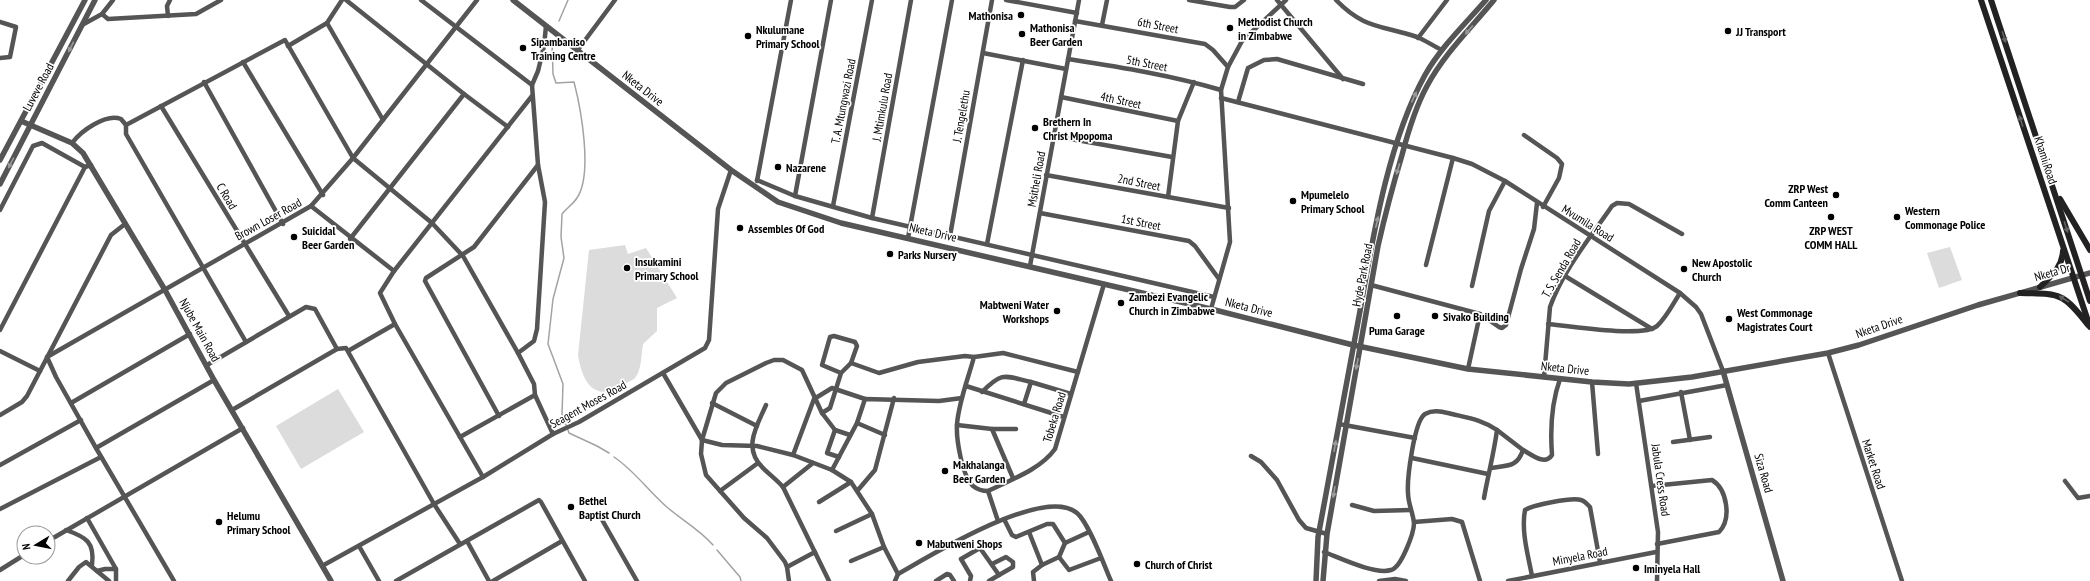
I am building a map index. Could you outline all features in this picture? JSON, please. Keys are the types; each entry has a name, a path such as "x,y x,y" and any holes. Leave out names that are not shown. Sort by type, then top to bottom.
{"main road":[{"name":"Khami Road","path":"1981,0 2090,327"},
{"name":"Khami Road","path":"1991,0 2090,301"},
{"path":"2053,187 2090,250"},
{"path":"2040,287 2053,275 2061,263 2063,247"},
{"path":"2020,293 2052,294 2064,298 2073,306 2090,327"}],"street":[{"name":"Luveve Road","path":"0,160 85,0"},
{"name":"Luveve Road","path":"0,184 95,0"},
{"path":"82,25 102,14 113,0"},
{"path":"168,16 168,6 170,0"},
{"path":"102,14 105,18 110,20 196,14 221,0"},
{"path":"288,46 327,23 342,0"},
{"path":"346,0 508,127"},
{"path":"421,0 532,85"},
{"name":"Brown Loser Road","path":"47,357 243,244 282,224 311,206 354,158 476,0"},
{"name":"Nketa Drive","path":"513,0 755,188 778,202 808,214 1210,309 1361,347 1468,369 1592,382 1636,383 1723,371 1828,353 2020,293"},
{"path":"577,51 615,0"},
{"path":"755,188 791,0"},
{"path":"795,196 832,0"},
{"name":"T. A. Mtungwazi Road","path":"833,206 872,0"},
{"name":"J. Mtimkulu Road","path":"872,218 911,0"},
{"path":"908,238 952,0"},
{"name":"J. Tengelethu","path":"950,236 992,0"},
{"path":"1006,0 1077,13"},
{"name":"Msitheli Road","path":"1030,266 1079,0"},
{"path":"1102,25 1107,0"},
{"path":"1190,0 1235,7 1244,0"},
{"path":"1277,0 1343,78"},
{"path":"1210,309 1229,251 1229,208 1221,90 1228,67 1242,41 1286,0"},
{"path":"1336,0 1352,15 1367,24 1418,38 1442,50"},
{"path":"1418,38 1447,0"},
{"name":"Hyde Park Road","path":"1316,581 1319,533 1353,345 1372,245 1398,142 1414,98 1442,50 1486,0"},
{"name":"Hyde Park Road","path":"1323,581 1324,552 1371,285 1386,211 1405,145 1418,105 1427,86 1451,50 1494,0"},
{"name":"6th Street","path":"1075,21 1204,44 1214,50 1228,67"},
{"path":"0,22 16,27 10,57 5,59 0,58"},
{"path":"327,23 382,120"},
{"path":"518,353 534,341 537,329 545,202 538,165 532,85 538,71 544,46 546,26"},
{"path":"126,125 285,40 354,158 432,222 463,256 534,384 535,395 553,434"},
{"path":"983,53 1066,69"},
{"name":"5th Street","path":"1068,59 1194,82 1221,90"},
{"path":"1238,102 1248,68 1264,60 1276,59 1363,84"},
{"path":"987,244 1023,60"},
{"path":"243,62 322,195"},
{"path":"204,82 282,224"},
{"path":"1168,197 1172,157 1178,121 1194,82"},
{"path":"350,239 464,94"},
{"path":"483,477 394,324 380,293 394,271 532,96"},
{"name":"4th Street","path":"1061,97 1178,121"},
{"name":"Mvumila Road","path":"1221,98 1398,142 1453,158 1472,164 1505,181 1543,207 1680,294 1696,307 1701,314 1723,371"},
{"name":"C Road","path":"161,106 243,244 289,316"},
{"path":"72,143 82,130 111,117 121,119 126,125 126,134 246,342"},
{"name":"Njube Main Road","path":"21,121 72,143 83,152 165,290 214,380 331,581"},
{"path":"1524,135 1557,158 1562,164 1559,178 1543,207"},
{"path":"1054,136 1172,157"},
{"path":"0,210 33,146 42,143 85,167"},
{"path":"1426,265 1453,158"},
{"path":"0,330 85,167 91,165"},
{"path":"499,416 425,285 426,278 463,256 474,247 538,165"},
{"name":"Seagent Moses Road","path":"322,566 483,477 553,434 579,422 663,373 708,344 718,209 731,170"},
{"name":"2nd Street","path":"1046,175 1229,208"},
{"path":"757,180 795,196 872,218 1214,297"},
{"path":"1472,286 1489,211 1505,181"},
{"path":"1371,285 1480,314 1502,328 1506,325 1521,269 1534,230 1537,203"},
{"name":"T. S. Senda Road","path":"1544,377 1550,307 1565,276 1612,206 1624,203 1682,234"},
{"path":"311,206 350,239 394,271"},
{"name":"1st Street","path":"1040,213 1189,241 1196,246 1219,279"},
{"path":"0,415 22,402 40,371 111,235 125,224"},
{"name":"Nketa Dr","path":"2020,293 2090,273"},
{"path":"1565,276 1652,329"},
{"name":"Tobeka Road","path":"988,491 1050,456 1055,449 1104,284"},
{"path":"1548,324 1630,332 1652,329 1659,325 1680,294"},
{"path":"207,366 306,306 312,307 337,349"},
{"path":"1468,369 1480,314"},
{"path":"348,350 394,324"},
{"path":"71,403 190,334"},
{"path":"822,413 830,408 841,373 851,363 857,344 831,336 822,365 841,373"},
{"path":"232,410 337,349 342,347 348,350 434,504 460,544"},
{"path":"0,351 40,371"},
{"name":"Market Road","path":"1828,353 1902,581"},
{"path":"851,363 879,373 918,362 965,356 974,357 1003,354 1078,372"},
{"path":"47,357 101,457 174,581"},
{"path":"974,357 962,398 957,425 960,449 966,476 973,486 980,490 988,491 998,521"},
{"path":"789,581 787,568 767,538 744,518 710,480 704,468 702,440 712,403 719,388 774,360 783,360 802,370 814,399 822,413 835,430 850,435"},
{"name":"Siza Road","path":"1723,371 1783,581"},
{"path":"663,373 702,440 722,445 752,445 793,455 832,470 851,482 858,490 872,514 884,547 898,574"},
{"path":"982,392 999,377 1004,376 1031,382 1071,394"},
{"path":"1324,552 1375,570 1392,570 1398,567 1409,542 1414,522 1410,510 1408,486 1415,438 1424,415 1433,412 1480,421 1497,430 1523,450 1540,460 1546,460 1552,455 1550,429 1553,402 1560,379"},
{"path":"96,448 214,380"},
{"path":"1024,404 1031,382"},
{"path":"1592,382 1598,454"},
{"name":"Jabula Cress Road","path":"1636,383 1652,486 1658,544 1656,552 1657,581"},
{"path":"1638,400 1727,385"},
{"path":"966,386 1064,417"},
{"path":"793,455 814,399 828,388 837,388 865,399 894,398 939,401 962,398"},
{"path":"1681,392 1690,440"},
{"path":"460,437 535,395"},
{"path":"858,490 875,470 894,398"},
{"path":"832,470 857,424 865,399"},
{"path":"712,403 757,426"},
{"path":"766,405 757,426 752,445 753,456 784,487 829,581"},
{"path":"0,465 81,420"},
{"path":"857,424 885,435"},
{"path":"1339,424 1415,438"},
{"path":"957,425 992,429 1016,429"},
{"path":"56,536 125,498 243,428"},
{"path":"992,429 1013,478"},
{"path":"835,430 827,453 839,457"},
{"path":"1484,498 1497,430"},
{"path":"1673,442 1710,437"},
{"path":"1490,468 1515,464 1520,459 1523,450"},
{"path":"1251,456 1261,462 1277,480 1299,520 1306,528 1319,533 1327,534"},
{"path":"0,509 101,457"},
{"path":"1412,458 1488,474"},
{"path":"720,491 758,462"},
{"path":"784,487 813,463"},
{"path":"1652,486 1712,480 1720,485 1727,509 1725,523 1719,532 1658,544"},
{"path":"2065,481 2078,498 2090,496"},
{"path":"819,502 851,482"},
{"path":"1532,576 1525,539 1524,518 1526,510 1536,505 1576,499 1585,502 1590,508 1600,562"},
{"path":"396,581 539,500 585,581"},
{"path":"1352,505 1374,510 1410,510"},
{"path":"894,581 898,574 998,521 1030,509 1063,507 1078,513 1089,532 1111,581"},
{"path":"836,531 872,514"},
{"path":"87,518 116,569 116,581"},
{"path":"601,518 637,581"},
{"path":"1004,519 1012,535 1016,537 1047,524 1053,524 1065,543"},
{"path":"1414,522 1452,519 1462,522 1480,581"},
{"path":"66,530 87,540 92,547 92,565"},
{"path":"1030,532 1042,565"},
{"path":"1034,581 1033,572 1042,565 1059,557 1065,543 1089,532"},
{"path":"467,541 489,581"},
{"path":"493,581 562,541"},
{"path":"359,546 379,581"},
{"path":"852,561 884,547"},
{"path":"970,581 971,576 961,561 962,557 980,548 999,575"},
{"path":"787,568 815,552"},
{"name":"Minyela Road","path":"1508,581 1656,552"},
{"path":"989,581 1012,567 1013,562 1006,557 992,564"},
{"path":"1059,557 1069,570 1101,558"},
{"path":"0,570 16,560"},
{"path":"68,581 82,564 86,562 92,565 109,581"},
{"path":"97,571 116,569"},
{"path":"936,581 947,574 950,575 954,581"},
{"path":"1379,581 1406,581"}],"shaded area":[{"path":"625,245 628,254 646,248 677,298 657,308 657,331 643,344 640,366 635,378 612,391 603,392 596,390 586,380 582,373 578,355 589,250"},
{"path":"1950,247 1962,280 1939,288 1927,253"},
{"path":"338,389 364,432 301,469 276,426"}],"waterway":[{"path":"559,21 568,0"},
{"path":"552,43 553,74 556,83 574,82 580,108 585,158 582,187 577,198 562,214 561,237 564,258 553,299 548,344 563,384 562,414 566,425"},
{"path":"568,430 569,433 609,453"},
{"path":"614,457 629,469 668,508 697,530 713,545"},
{"path":"717,550 740,577 741,581"}],"place":[{"name":"Mathonisa","path":"1021,15"},
{"name":"Methodist Church in Zimbabwe","path":"1230,28"},
{"name":"JJ Transport","path":"1728,31"},
{"name":"Mathonisa Beer Garden","path":"1022,34"},
{"name":"Nkulumane Primary School","path":"748,36"},
{"name":"Sipambaniso Training Centre","path":"523,48"},
{"name":"Brethern In Christ Mpopoma","path":"1035,128"},
{"name":"Nazarene","path":"778,167"},
{"name":"ZRP West Comm Canteen","path":"1836,195"},
{"name":"Mpumelelo Primary School","path":"1293,201"},
{"name":"ZRP WEST COMM HALL","path":"1831,217"},
{"name":"Western Commonage Police","path":"1897,217"},
{"name":"Assembles Of God","path":"740,228"},
{"name":"Suicidal Beer Garden","path":"294,237"},
{"name":"Parks Nursery","path":"890,254"},
{"name":"Insukamini Primary School","path":"627,268"},
{"name":"New Apostolic Church","path":"1684,269"},
{"name":"Zambezi Evangelic Church in Zimbabwe","path":"1121,303"},
{"name":"Mabtweni Water Workshops","path":"1057,311"},
{"name":"Puma Garage","path":"1397,316"},
{"name":"Sivako Building","path":"1435,316"},
{"name":"West Commonage Magistrates Court","path":"1729,319"},
{"name":"Makhalanga Beer Garden","path":"945,471"},
{"name":"Bethel Baptist Church","path":"571,507"},
{"name":"Helumu Primary School","path":"219,522"},
{"name":"Mabutweni Shops","path":"919,543"},
{"name":"Church of Christ","path":"1137,564"},
{"name":"Iminyela Hall","path":"1636,568"}]}
